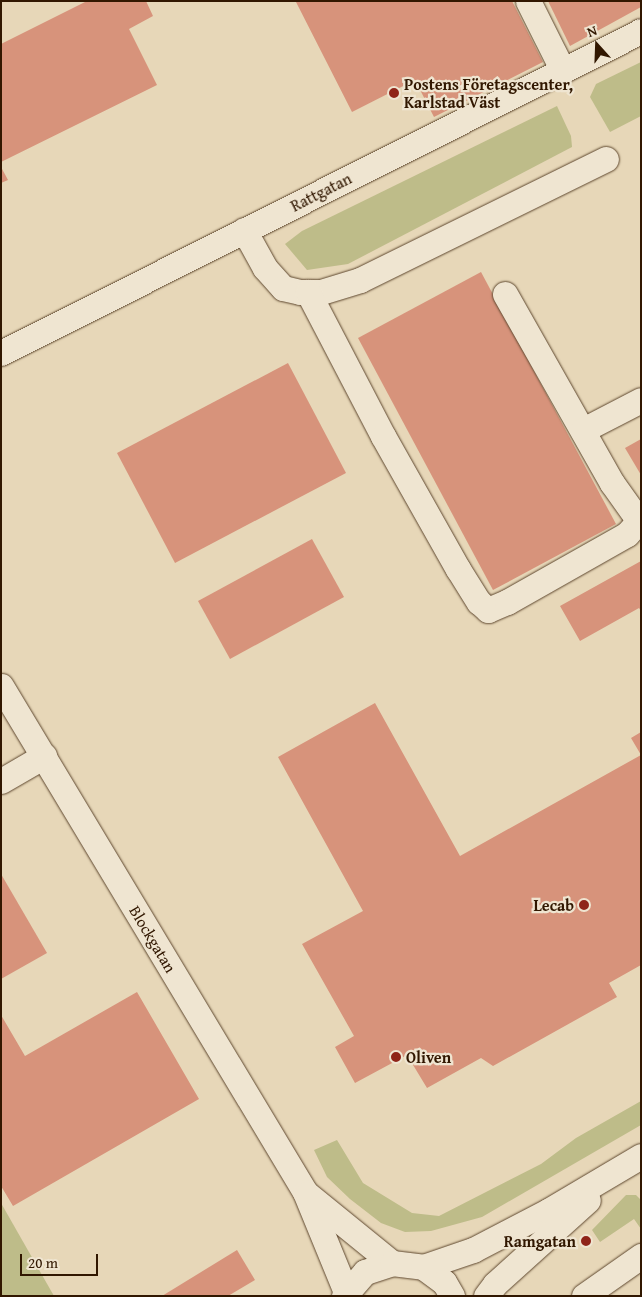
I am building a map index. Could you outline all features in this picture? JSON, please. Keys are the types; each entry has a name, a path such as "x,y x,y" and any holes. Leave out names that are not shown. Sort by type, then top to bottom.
{"street":[{"path":"528,1 563,71"},
{"name":"Rattgatan","path":"1,353 641,31"},
{"path":"244,230 265,268 283,288 321,292 360,280 606,159"},
{"path":"308,292 383,436 458,569 479,602 488,610 507,602 627,534 640,520 612,483 506,294"},
{"path":"582,430 641,400"},
{"name":"Blockgatan","path":"1,686 305,1192 345,1294"},
{"path":"1,781 44,756"},
{"path":"423,1267 473,1250 548,1211 633,1161"},
{"path":"486,1296 495,1284 633,1161"},
{"name":"Blockgatan","path":"305,1192 392,1262"},
{"path":"584,1296 641,1256"},
{"path":"345,1294 365,1272 392,1262 423,1267 444,1282 452,1296"}],"shaded area":[{"path":"641,62 641,116 610,132 590,97 596,84"},
{"path":"557,106 571,136 572,147 348,264 307,270 285,244 302,231"},
{"path":"641,1101 641,1125 482,1217 431,1231 405,1232 381,1223 350,1199 327,1177 314,1150 337,1140 363,1183 412,1213 439,1216 541,1164 576,1138"},
{"path":"626,1195 636,1195 641,1200 641,1229 634,1219 600,1242 592,1230"},
{"path":"1,1203 54,1296 1,1296"}],"building":[{"path":"87,1 146,1 153,16 129,29 157,85 1,162 1,44"},
{"path":"512,1 543,62 434,117 415,80 352,112 296,2"},
{"path":"548,1 641,1 641,7 570,46"},
{"path":"1,167 8,180 1,183"},
{"path":"481,272 616,524 493,590 358,338"},
{"path":"288,363 346,473 175,563 117,453"},
{"path":"641,439 641,475 625,448"},
{"path":"312,539 344,597 230,659 198,601"},
{"path":"641,561 641,611 639,608 580,641 560,606"},
{"path":"375,703 460,856 641,755 641,965 609,983 617,997 493,1066 481,1058 427,1088 407,1055 355,1083 335,1047 354,1036 302,944 363,911 278,757"},
{"path":"641,732 641,755 631,738"},
{"path":"1,874 47,953 1,979"},
{"path":"137,992 199,1099 13,1206 1,1186 1,1015 25,1056"},
{"path":"237,1250 255,1280 228,1296 162,1296"}],"place":[{"name":"Postens Företagscenter, Karlstad Väst","path":"394,93"},
{"name":"Lecab","path":"584,905"},
{"name":"Oliven","path":"396,1057"},
{"name":"Ramgatan","path":"586,1241"}]}
